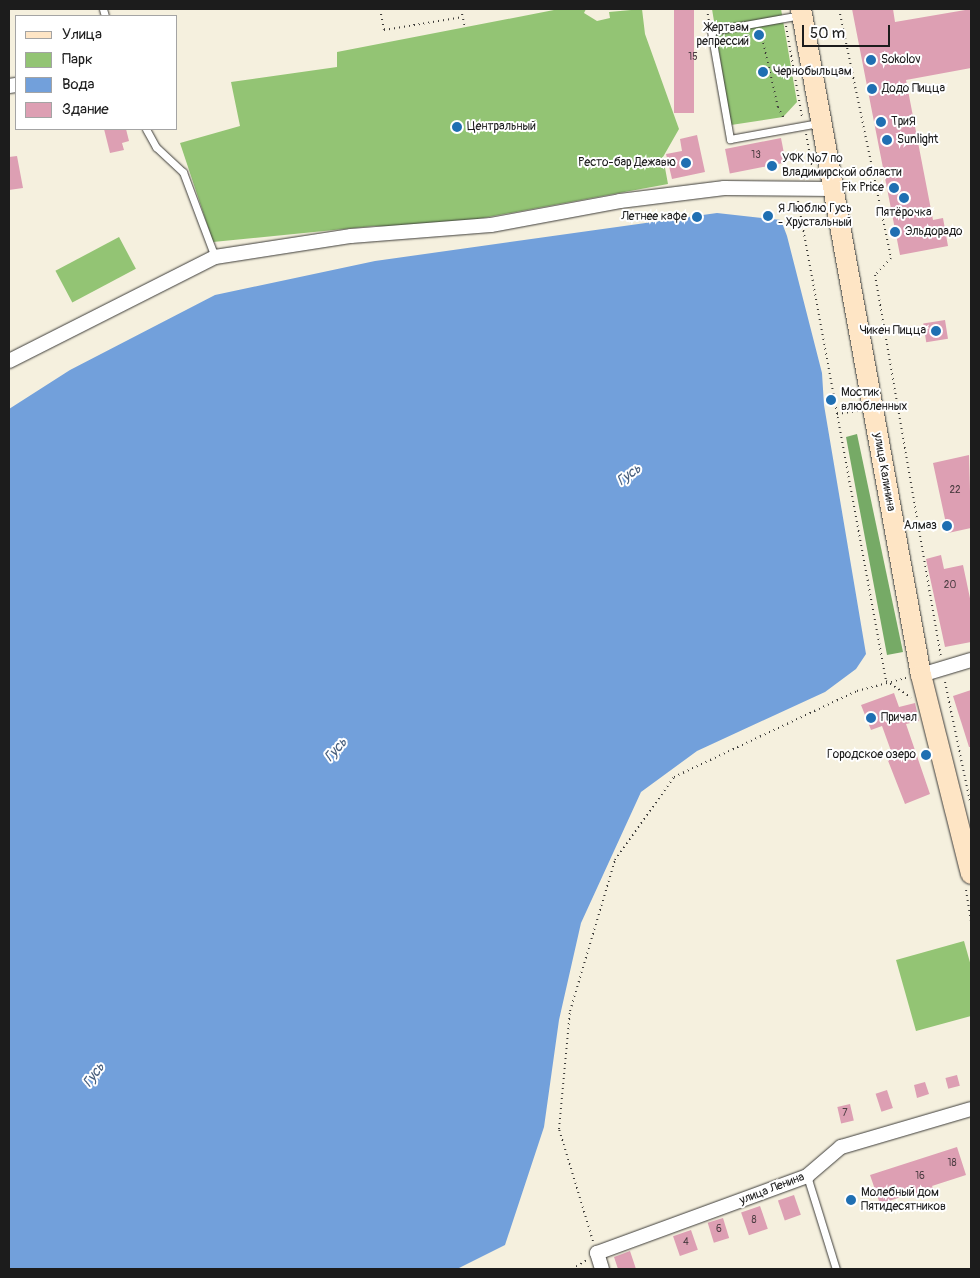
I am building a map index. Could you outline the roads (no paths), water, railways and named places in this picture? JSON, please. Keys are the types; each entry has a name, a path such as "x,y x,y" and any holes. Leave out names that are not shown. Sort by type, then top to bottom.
{"main road":[{"name":"улица Калинина","path":"796,14 825,189 921,675 967,839 971,874"}],"street":[{"path":"9,361 215,257 351,236 491,225 620,201 724,188 825,189"},
{"path":"921,675 971,660"},
{"name":"улица Ленина","path":"602,1269 597,1253 808,1176 841,1147 971,1109"}],"lane":[{"path":"796,14 711,31 730,139 813,124"},
{"path":"147,130 156,147 183,172 215,257"},
{"path":"808,1176 836,1269"}],"water":[{"name":"Гусь","path":"717,213 781,220 787,236 822,373 824,405 866,654 856,669 825,692 697,751 641,792 581,923 559,1020 544,1127 505,1245 457,1269 9,1269 9,409 70,370 215,295 375,261"}],"place":[{"name":"Жертвам репрессий","path":"759,35"},
{"name":"Sokolov","path":"871,60"},
{"name":"Чернобыльцам","path":"763,72"},
{"name":"Додо Пицца","path":"872,89"},
{"name":"ТриЯ","path":"881,122"},
{"name":"Центральный","path":"457,127"},
{"name":"Sunlight","path":"887,140"},
{"name":"Ресто-бар Дежавю","path":"686,163"},
{"name":"УФК №7 по Владимирской области","path":"772,166"},
{"name":"Fix Price","path":"894,188"},
{"name":"Пятёрочка","path":"904,198"},
{"name":"Я Люблю Гусь - Хрустальный","path":"768,216"},
{"name":"Летнее кафе","path":"697,217"},
{"name":"Эльдорадо","path":"895,232"},
{"name":"Чикен Пицца","path":"936,331"},
{"name":"Мостик влюбленных","path":"831,400"},
{"name":"Алмаз","path":"947,526"},
{"name":"Причал","path":"871,718"},
{"name":"Городское озеро","path":"926,755"},
{"name":"Молебный дом Пятидесятников","path":"851,1200"}]}
